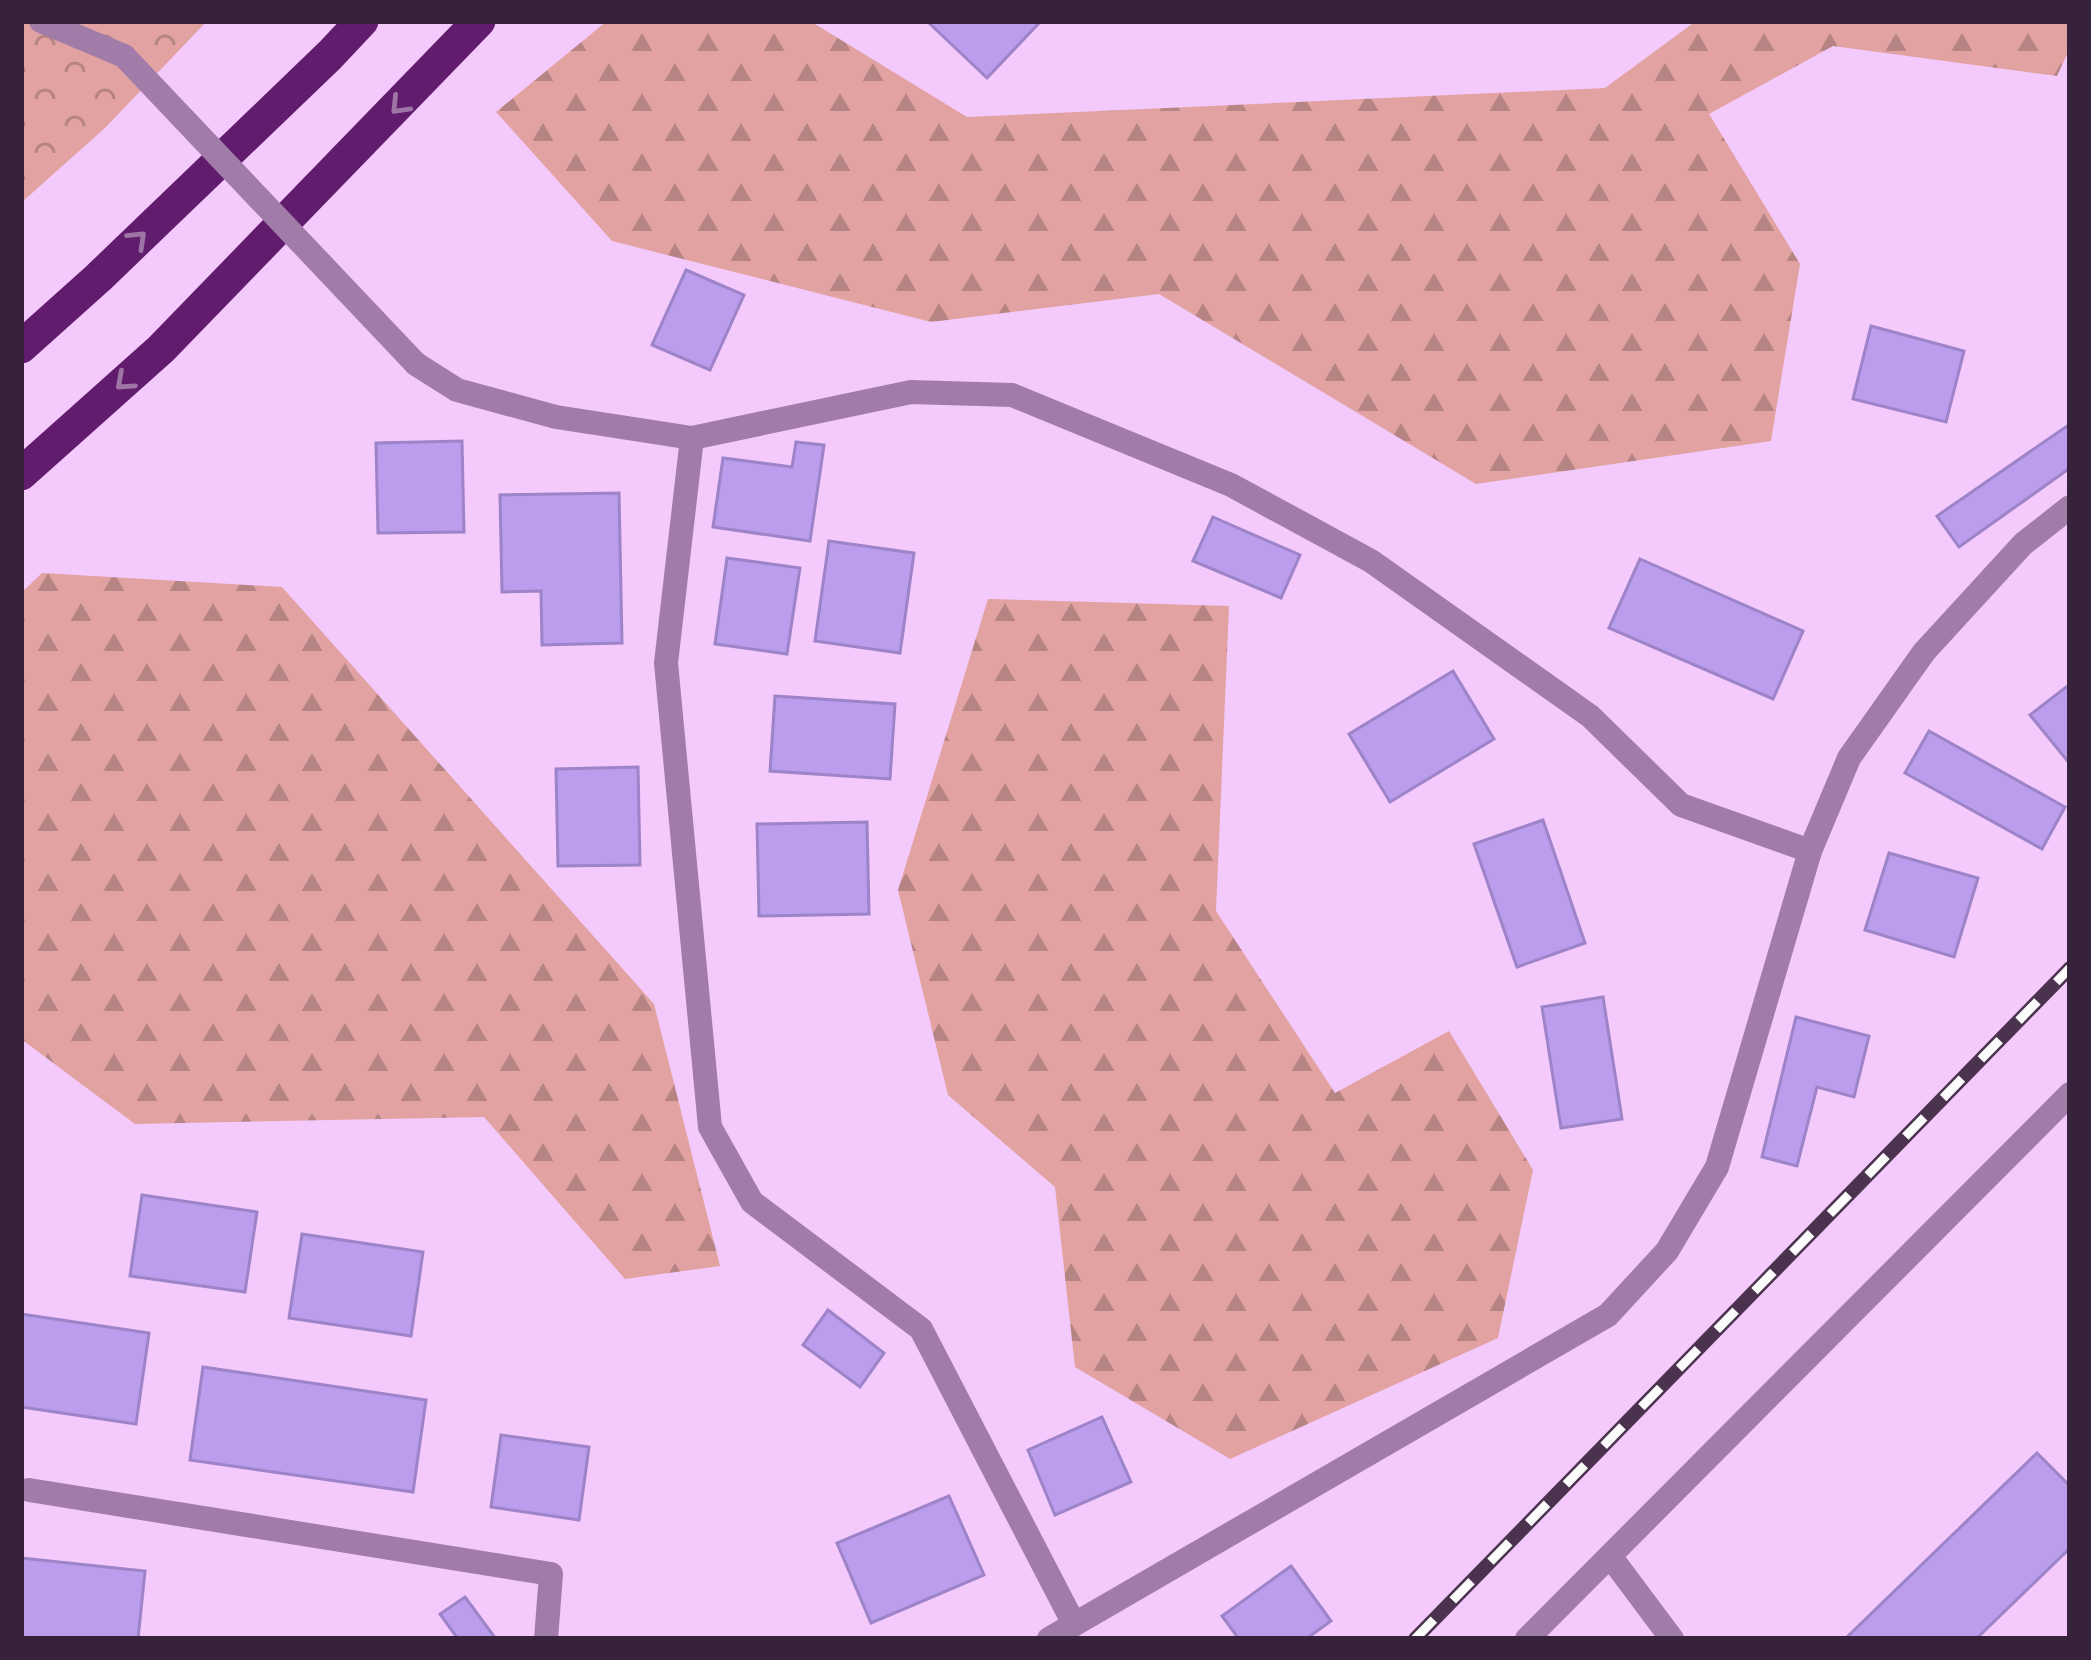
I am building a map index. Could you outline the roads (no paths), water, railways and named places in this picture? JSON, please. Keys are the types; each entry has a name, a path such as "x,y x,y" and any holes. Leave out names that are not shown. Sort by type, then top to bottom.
{"highway":[{"path":"21,346 98,278 362,21"},
{"path":"21,474 160,349 479,21"}],"street":[{"path":"41,21 124,56 416,364 457,390 556,417 692,438 911,392 1012,395 1231,485 1371,561 1590,716 1681,805 1810,851"},
{"path":"692,438 666,663 710,1127 752,1202 921,1329 1074,1624"},
{"path":"1049,1639 1608,1315 1667,1251 1717,1167 1810,851 1849,758 1924,652 2024,544 2070,508"},
{"path":"1527,1639 2070,1094"},
{"path":"29,1490 551,1574 546,1639"},
{"path":"1610,1556 1672,1639"}],"railway":[{"path":"1415,1639 2070,968"}]}
